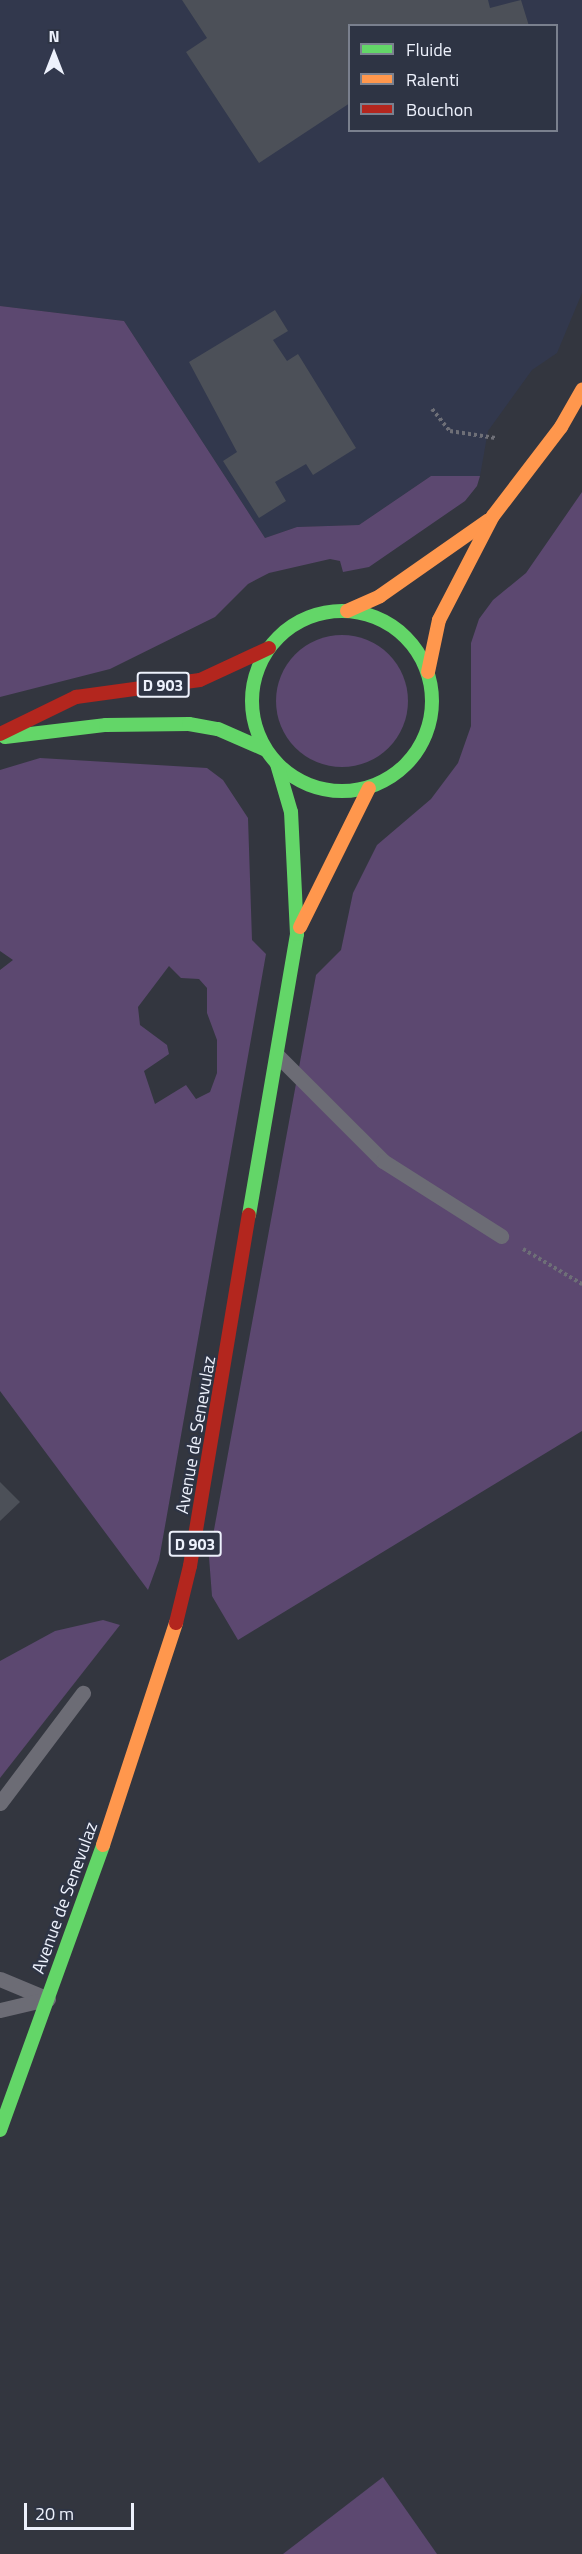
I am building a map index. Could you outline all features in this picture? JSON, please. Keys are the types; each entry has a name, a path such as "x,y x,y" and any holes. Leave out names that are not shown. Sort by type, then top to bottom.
{"main road":[{"path":"428,672 439,620 493,516 547,447 582,390"},
{"path":"347,611 396,586 493,516"},
{"path":"347,611 382,620 397,630 421,656 428,672 433,701 423,742 395,775 369,788 320,789 277,764 266,750 257,734 251,698 269,648 296,624 329,612 347,611"},
{"name":"D 903","path":"0,736 76,697 200,680 269,648"},
{"name":"D 903","path":"0,736 106,725 189,724 218,729 266,750"},
{"name":"Avenue de Senevulaz","path":"0,2130 163,1671 190,1566 297,934 291,812 277,764"},
{"name":"Avenue de Senevulaz","path":"297,934 369,788"}],"lane":[{"path":"276,1055 383,1161 501,1236"},
{"path":"0,1803 83,1693"},
{"path":"0,1979 48,1999"},
{"path":"0,2010 48,1999"}],"path":[{"path":"432,409 450,431 495,438"},
{"path":"501,1236 582,1284"}],"shaded area":[{"path":"0,0 582,0 582,293 557,353 532,370 488,431 480,476 431,476 359,525 297,527 265,538 124,321 0,306"},
{"path":"0,306 124,321 265,538 297,527 359,525 431,476 480,476 477,486 465,501 369,567 343,572 340,561 330,559 269,573 248,584 215,617 110,669 0,697"},
{"path":"582,492 582,1431 238,1640 212,1596 209,1557 316,975 341,950 353,893 377,845 431,799 458,763 471,726 471,643 479,619 493,600 526,573"},
{"path":"342,635 367,640 389,654 403,676 408,701 403,726 389,748 367,762 342,767 317,762 295,748 281,726 276,701 281,676 295,654 317,640"},
{"path":"40,758 207,768 223,780 248,818 252,940 266,954 159,1560 148,1590 0,1391 0,970 13,960 0,951 0,770","holes":["169,966 181,978 199,979 207,988 207,1013 217,1040 217,1073 210,1092 196,1099 186,1085 155,1104 144,1071 169,1054 167,1045 140,1025 138,1007"]},
{"path":"103,1620 120,1625 0,1778 0,1661 55,1631"},
{"path":"383,2477 437,2554 283,2554"}],"building":[{"path":"182,0 488,0 490,8 521,0 528,24 348,24 348,104 259,163 186,52 207,38"},
{"path":"275,310 288,331 273,340 287,361 298,354 356,448 313,475 306,464 275,482 286,501 259,518 223,461 237,452 189,362"},
{"path":"0,1482 20,1502 0,1521"}],"traffic: fast":[{"path":"342,611 360,612 377,618 406,637 425,666 431,683 432,701 431,719 425,736 406,765 377,784 360,790 342,791 324,790 307,784 278,765 259,736 253,719 252,701 253,683 259,666 278,637 307,618 324,612 342,611"},
{"path":"5,737 106,725 189,724 218,729 266,750"},
{"path":"249,1215 297,934 291,812 277,764"},
{"path":"0,2130 103,1845"}],"traffic: slow":[{"path":"428,672 439,620 493,516 561,427 582,390"},
{"path":"347,611 380,596 487,521"},
{"path":"300,927 369,788"},
{"path":"103,1845 176,1623"}],"traffic: jam":[{"path":"0,734 76,697 200,680 269,648"},
{"path":"176,1623 190,1566 249,1215"}]}
